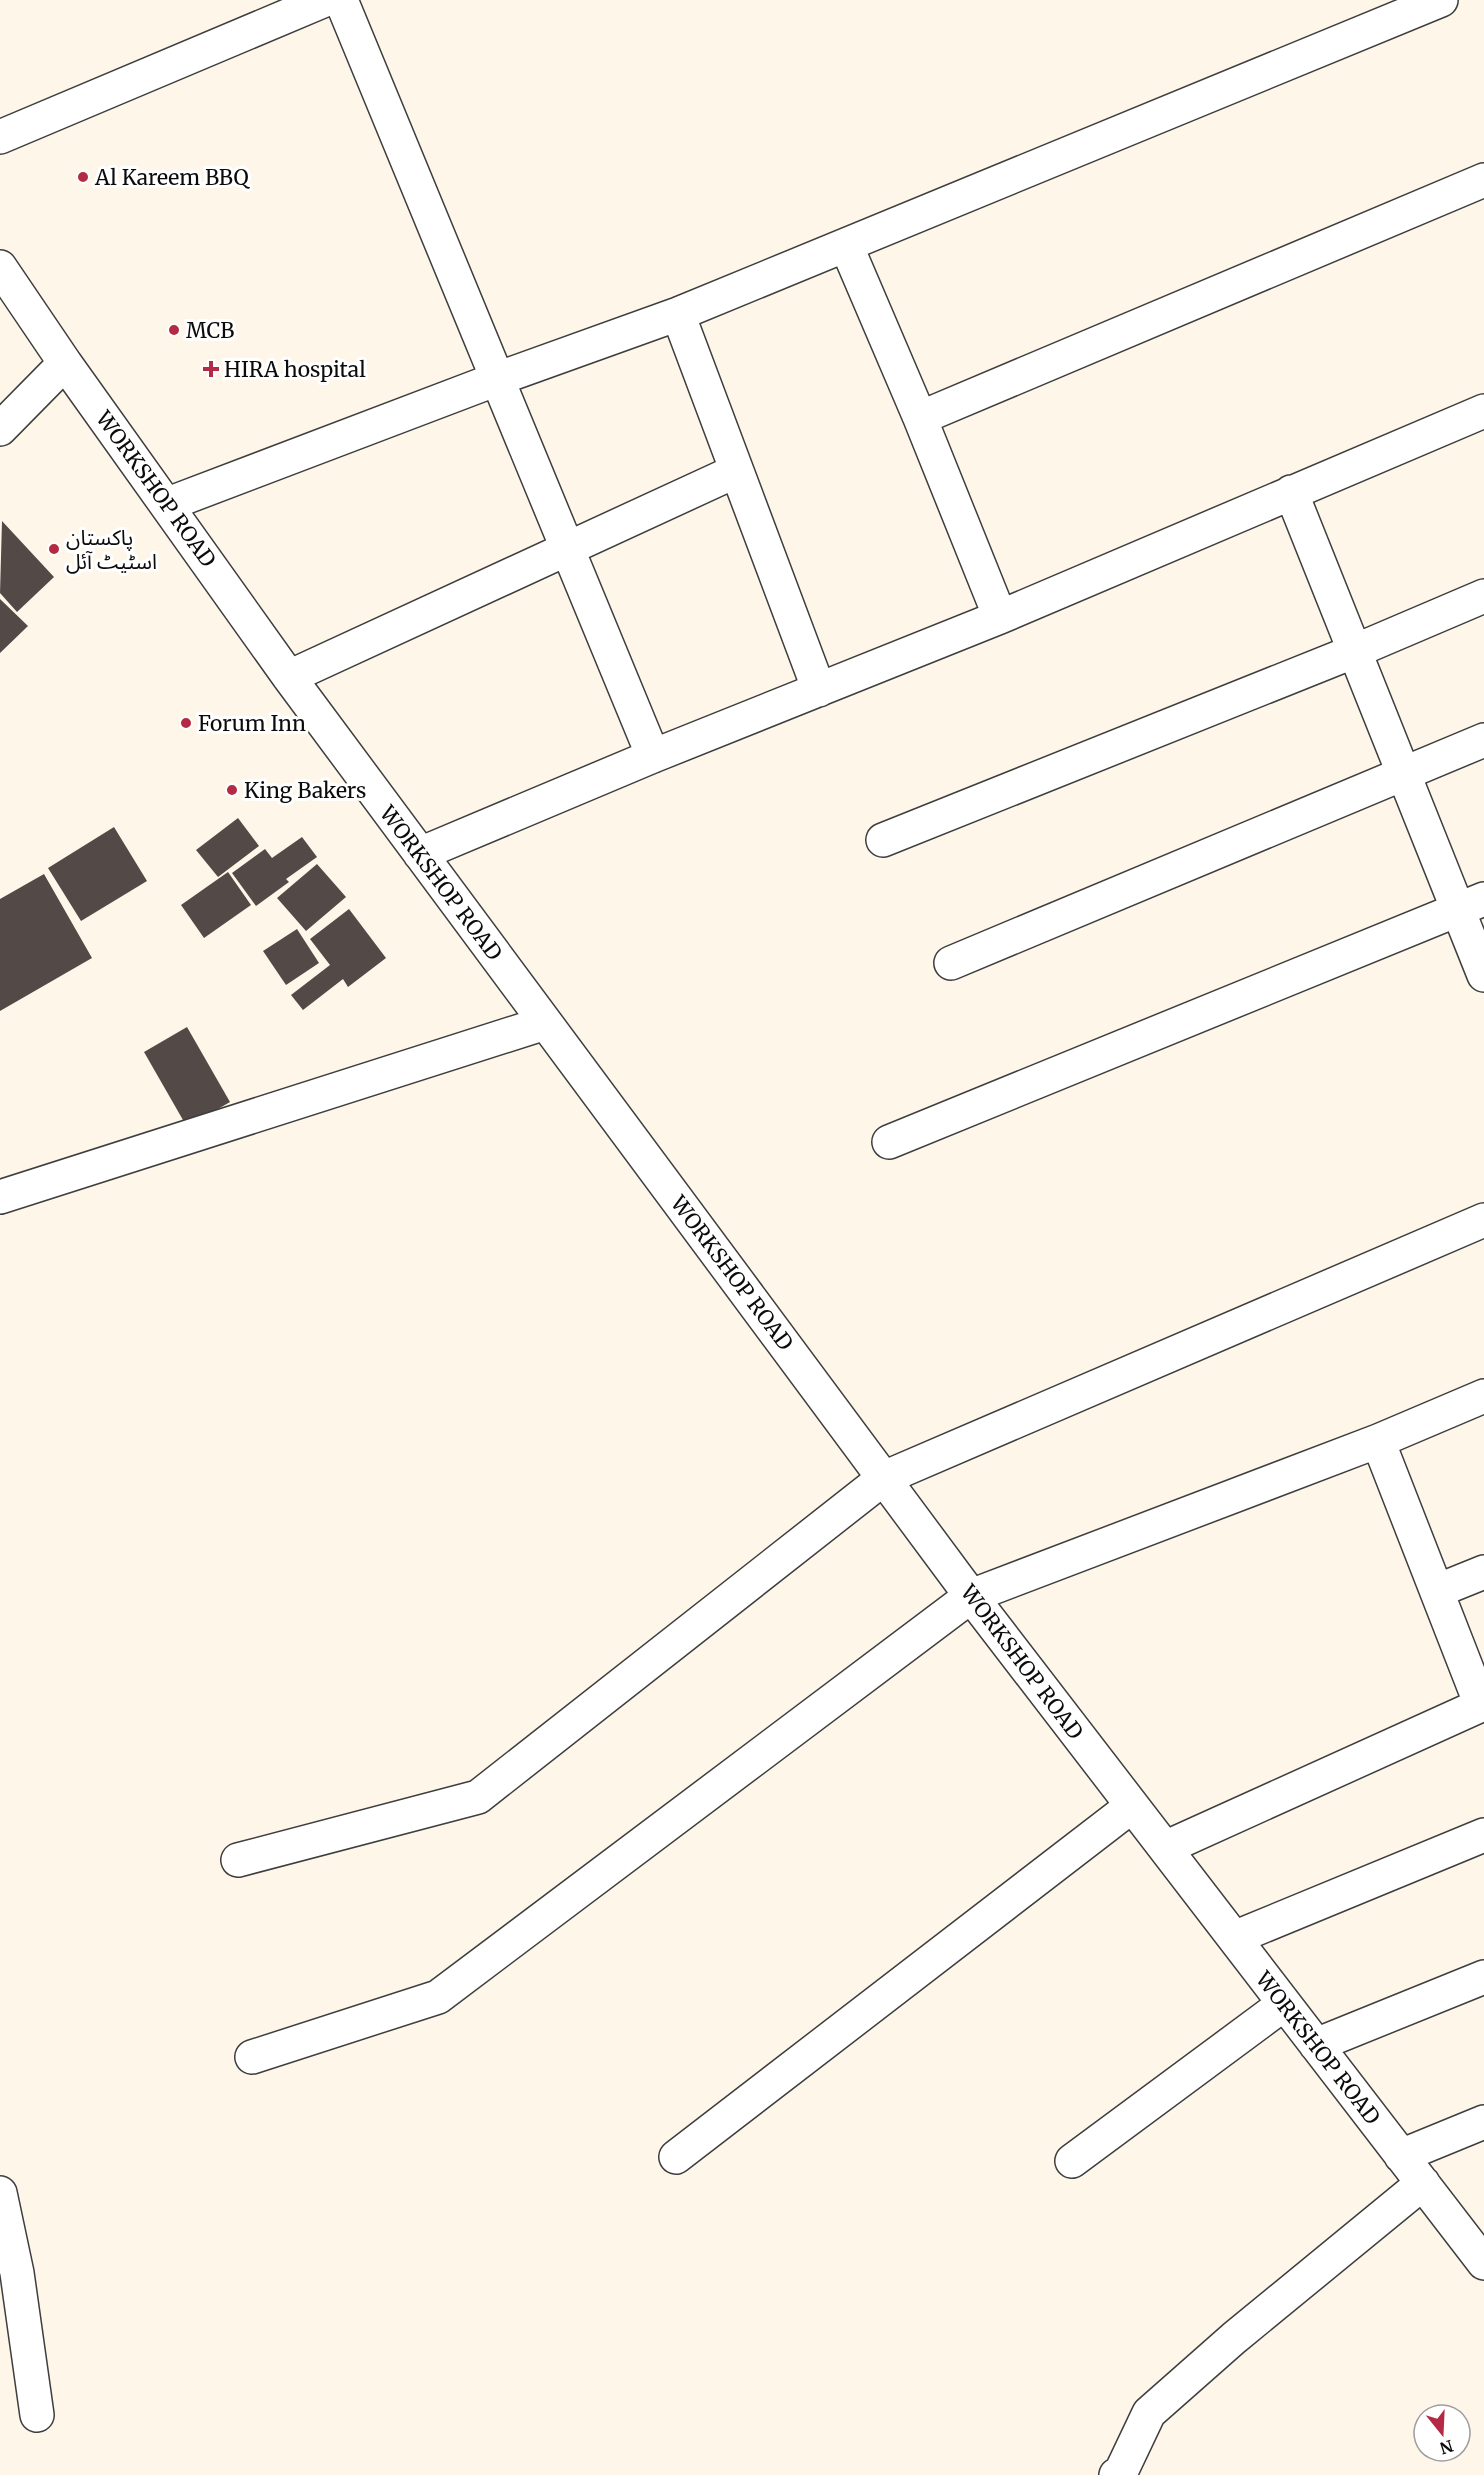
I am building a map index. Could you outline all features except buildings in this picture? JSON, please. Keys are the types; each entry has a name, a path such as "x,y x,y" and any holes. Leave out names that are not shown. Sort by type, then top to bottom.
{"street":[{"path":"0,137 325,0"},
{"path":"341,0 653,756"},
{"path":"168,504 497,379 678,314 1441,0"},
{"path":"920,418 1484,180"},
{"path":"846,245 920,418 1000,617"},
{"name":"WORKSHOP ROAD","path":"0,267 65,363 290,677 971,1596 1484,2263"},
{"path":"678,314 819,690"},
{"path":"0,429 65,363"},
{"path":"420,854 653,756 1000,617 1484,411"},
{"path":"290,677 736,471"},
{"path":"1291,492 1404,774 1471,904 1484,975"},
{"path":"883,840 1355,651 1484,596"},
{"path":"951,963 1484,740"},
{"path":"889,1142 1471,904"},
{"path":"0,1197 545,1023"},
{"path":"238,1860 478,1797 884,1478 1484,1220"},
{"path":"252,2057 438,1997 971,1596 1378,1441 1484,1396"},
{"path":"1165,1848 1482,1705 1378,1441"},
{"path":"1437,1591 1484,1572"},
{"path":"676,2157 1132,1806"},
{"path":"1234,1938 1484,1834"},
{"path":"1316,2045 1484,1977"},
{"path":"1072,2161 1284,2004"},
{"path":"1401,2156 1484,2122"},
{"path":"1116,2475 1120,2474 1149,2413 1234,2338 1423,2183"},
{"path":"0,2193 17,2273 37,2415"}],"place":[{"name":"Al Kareem BBQ","path":"83,177"},
{"name":"MCB","path":"174,330"},
{"name":"HIRA hospital","path":"211,369"},
{"name":"پاکستان اسٹیٹ آئل","path":"54,549"},
{"name":"Forum Inn","path":"186,723"},
{"name":"King Bakers","path":"232,790"}]}
